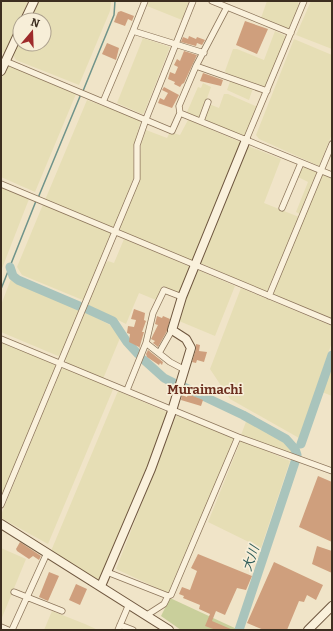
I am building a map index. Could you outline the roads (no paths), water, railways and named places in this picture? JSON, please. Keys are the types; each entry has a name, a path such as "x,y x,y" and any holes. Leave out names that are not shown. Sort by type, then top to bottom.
{"street":[{"path":"29,12 34,1"},
{"path":"103,102 145,1"},
{"path":"1,505 137,179 137,145 193,1"},
{"path":"212,1 291,33"},
{"path":"159,353 172,330 182,297 197,265 246,140 304,1"},
{"path":"5,61 172,131 180,113 180,106 196,66 227,7"},
{"path":"133,30 204,53"},
{"path":"1,71 12,47"},
{"path":"196,66 267,91"},
{"path":"200,121 208,102"},
{"path":"180,113 332,175"},
{"path":"269,296 332,144"},
{"path":"282,208 301,163"},
{"path":"1,184 332,322"},
{"path":"126,390 146,343 153,313 164,290 182,297"},
{"path":"101,586 151,469 185,370 191,348 190,344 172,330"},
{"path":"1,339 238,436 332,471"},
{"path":"146,343 185,370"},
{"path":"147,615 164,604 168,596 171,596 238,436"},
{"path":"1,524 147,615 165,629"},
{"path":"12,630 47,553"},
{"path":"107,572 168,596"},
{"path":"14,592 62,611"},
{"path":"129,604 119,627 133,630"},
{"path":"308,630 332,606"},
{"path":"1,627 8,630"}],"waterway":[{"path":"83,91 114,15 115,1"},
{"path":"38,198 81,94"},
{"path":"1,289 36,201"},
{"path":"10,267 13,276 18,280 79,306"},
{"path":"87,309 113,321 127,342 138,354"},
{"path":"301,444 332,355"},
{"path":"144,360 164,378 176,384"},
{"path":"184,387 243,415 286,439 295,449 297,455"},
{"name":"大川","path":"239,630 295,462"}],"district":[{"name":"Muraimachi","path":"205,389"}]}
